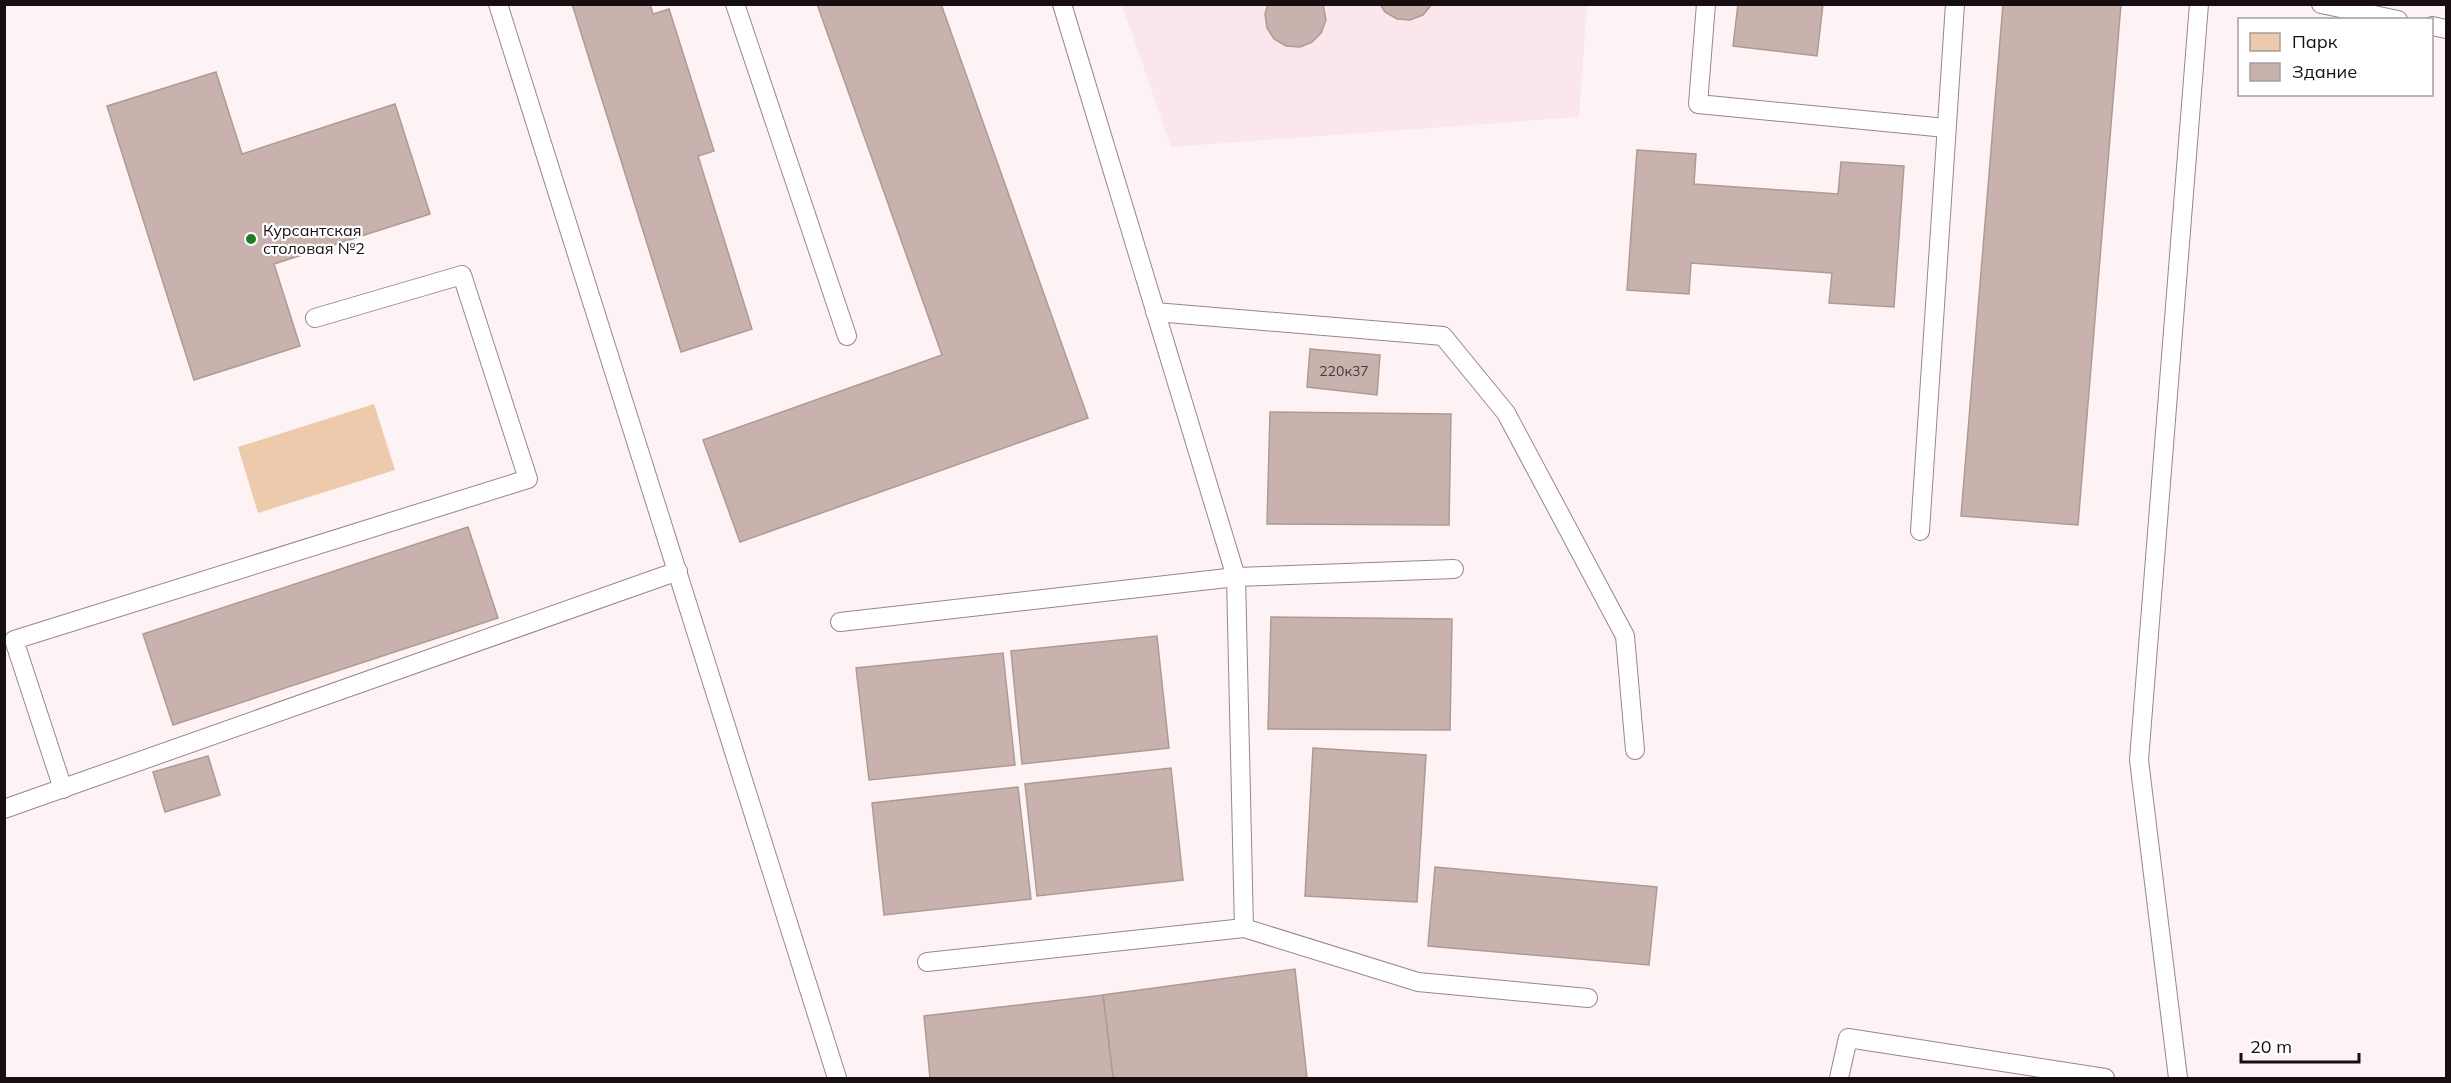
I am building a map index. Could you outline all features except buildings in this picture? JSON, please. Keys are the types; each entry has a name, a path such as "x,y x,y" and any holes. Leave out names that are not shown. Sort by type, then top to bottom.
{"lane":[{"path":"498,4 837,1078"},
{"path":"735,4 847,336"},
{"path":"1062,4 1236,577 1244,928"},
{"path":"1706,4 1698,104 1946,128"},
{"path":"1920,531 1955,4"},
{"path":"2178,1078 2139,760 2199,4"},
{"path":"2321,4 2388,18"},
{"path":"63,789 14,640 528,479 462,275 315,318"},
{"path":"1155,312 1443,336 1506,413 1624,636 1635,750"},
{"path":"840,622 1236,577 1454,569"},
{"path":"4,809 678,572"},
{"path":"927,962 1244,928 1418,982 1588,998"},
{"path":"1839,1078 1848,1038 2105,1078"}],"shaded area":[{"path":"1122,5 1587,5 1579,117 1171,147"}],"green space":[{"path":"374,404 395,470 258,513 238,447"}],"place":[{"name":"Курсантская столовая №2","path":"251,239"}]}
